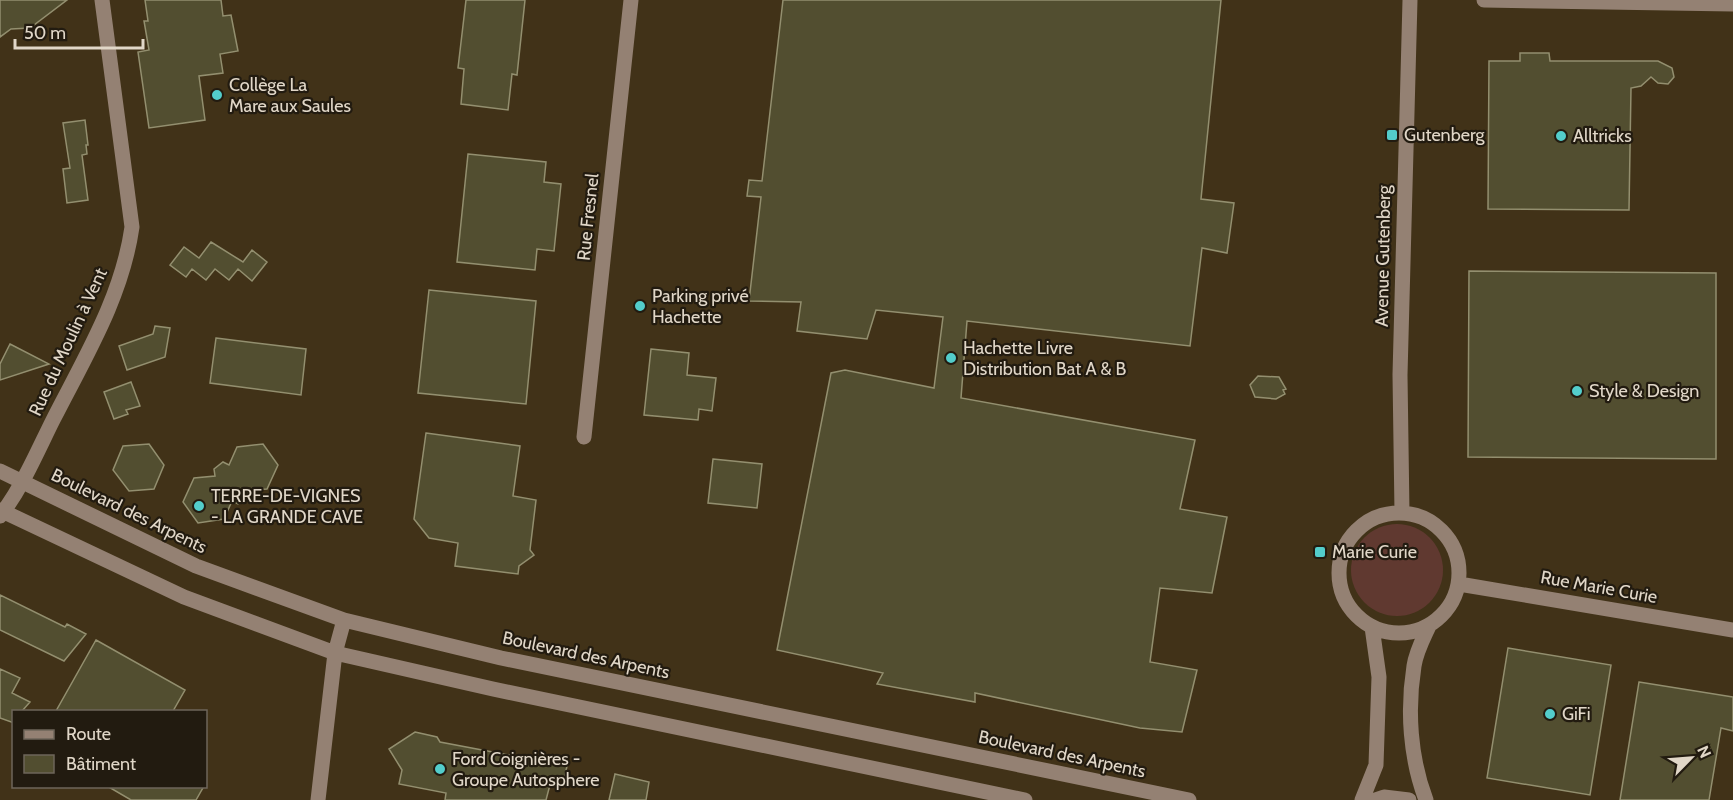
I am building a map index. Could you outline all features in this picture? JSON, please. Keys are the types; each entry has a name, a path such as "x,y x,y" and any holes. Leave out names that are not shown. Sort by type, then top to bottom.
{"street":[{"name":"Rue du Moulin à Vent","path":"1,513 21,481 109,309 129,252 132,227 102,0"},
{"name":"Rue Fresnel","path":"584,437 631,0"},
{"name":"Avenue Gutenberg","path":"1402,513 1400,364 1410,0"},
{"path":"1484,0 1733,4"},
{"name":"Boulevard des Arpents","path":"0,471 196,566 344,620 501,658 1189,800"},
{"path":"1,513 184,597 335,653 493,689 1025,800"},
{"path":"1402,513 1422,518 1440,528 1452,544 1459,564 1459,584 1453,601 1443,615 1429,626 1412,632 1392,633 1372,627 1356,615 1344,598 1339,578 1341,558 1350,539 1364,524 1382,515 1402,513"},
{"name":"Rue Marie Curie","path":"1459,584 1733,630"},
{"path":"318,800 335,653 344,620"},
{"path":"1426,800 1420,785 1410,731 1414,664 1429,626"},
{"path":"1362,800 1376,765 1379,677 1372,627"},
{"path":"1375,800 1384,797 1409,800"}],"shaded area":[{"path":"1397,524 1415,528 1429,538 1439,552 1443,570 1439,588 1429,602 1415,612 1397,616 1379,612 1365,602 1355,588 1351,570 1355,552 1365,538 1379,528"}],"building":[{"path":"0,0 67,0 30,28 11,29 0,37"},
{"path":"145,0 221,0 223,16 231,15 238,51 220,54 223,73 199,76 205,120 149,128 138,52 149,50 144,21 148,21"},
{"path":"466,0 525,0 517,75 512,74 508,110 461,104 464,69 458,68"},
{"name":"Hachette Livre Distribution Bat A & B","path":"783,0 1221,0 1201,199 1234,203 1227,253 1202,248 1190,346 967,321 961,398 1195,440 1180,509 1227,517 1212,593 1160,588 1150,662 1197,670 1182,732 1140,728 975,693 975,702 877,684 883,673 777,650 831,373 845,370 934,388 943,317 876,310 867,339 797,331 801,302 749,301 761,197 747,196 749,180 762,181"},
{"name":"Alltricks","path":"1520,53 1549,53 1550,61 1658,61 1672,68 1674,77 1668,84 1658,83 1651,77 1641,86 1631,88 1629,210 1488,209 1489,61 1520,61"},
{"path":"85,120 88,145 86,145 87,154 82,155 88,200 67,203 63,169 70,168 63,123"},
{"path":"468,154 546,162 544,182 561,184 554,251 537,249 535,270 457,262"},
{"path":"211,242 243,262 252,250 267,262 252,281 238,269 229,280 215,269 206,280 192,269 186,277 170,265 184,247 199,258"},
{"path":"1469,271 1716,273 1716,459 1468,457"},
{"path":"429,290 536,301 526,404 418,393"},
{"path":"155,326 170,328 165,357 127,370 119,346 153,334"},
{"path":"216,338 306,349 301,395 210,383"},
{"path":"10,344 49,364 0,380 0,364"},
{"path":"651,349 689,353 687,375 716,378 712,411 699,409 698,420 644,415"},
{"path":"1258,376 1279,377 1286,389 1283,390 1285,394 1276,399 1255,397 1250,385"},
{"path":"131,382 140,406 126,410 128,414 114,419 104,392"},
{"path":"426,433 520,446 513,496 536,500 530,550 534,555 519,566 518,574 455,566 458,543 429,538 414,519"},
{"path":"149,444 164,465 154,489 129,491 113,470 123,446"},
{"path":"263,444 278,465 267,489 247,490 248,497 238,504 232,501 224,519 198,523 183,502 194,478 215,476 214,469 223,462 229,465 237,447"},
{"path":"713,459 762,464 757,508 708,503"},
{"path":"0,595 65,627 67,624 86,634 64,661 0,630"},
{"path":"96,640 185,690 174,710 57,710"},
{"path":"1508,648 1611,665 1590,795 1487,778"},
{"path":"0,669 20,678 12,693 30,702 23,710 12,710 12,722 0,718"},
{"path":"1639,682 1733,697 1733,731 1721,728 1709,800 1620,800"},
{"path":"415,732 437,737 440,742 567,766 564,780 552,777 546,800 445,800 446,793 399,784 402,770 389,749"},
{"path":"615,774 649,782 646,800 609,800"},
{"path":"110,788 203,788 196,800 131,800"}],"place":[{"name":"Collège La Mare aux Saules","path":"217,95"},
{"name":"Gutenberg","path":"1392,135"},
{"name":"Alltricks","path":"1561,136"},
{"name":"Parking privé Hachette","path":"640,306"},
{"name":"Hachette Livre Distribution Bat A & B","path":"951,358"},
{"name":"Style & Design","path":"1577,391"},
{"name":"TERRE-DE-VIGNES - LA GRANDE CAVE","path":"199,506"},
{"name":"Marie Curie","path":"1320,552"},
{"name":"GiFi","path":"1550,714"},
{"name":"Ford Coignières - Groupe Autosphere","path":"440,769"}]}
